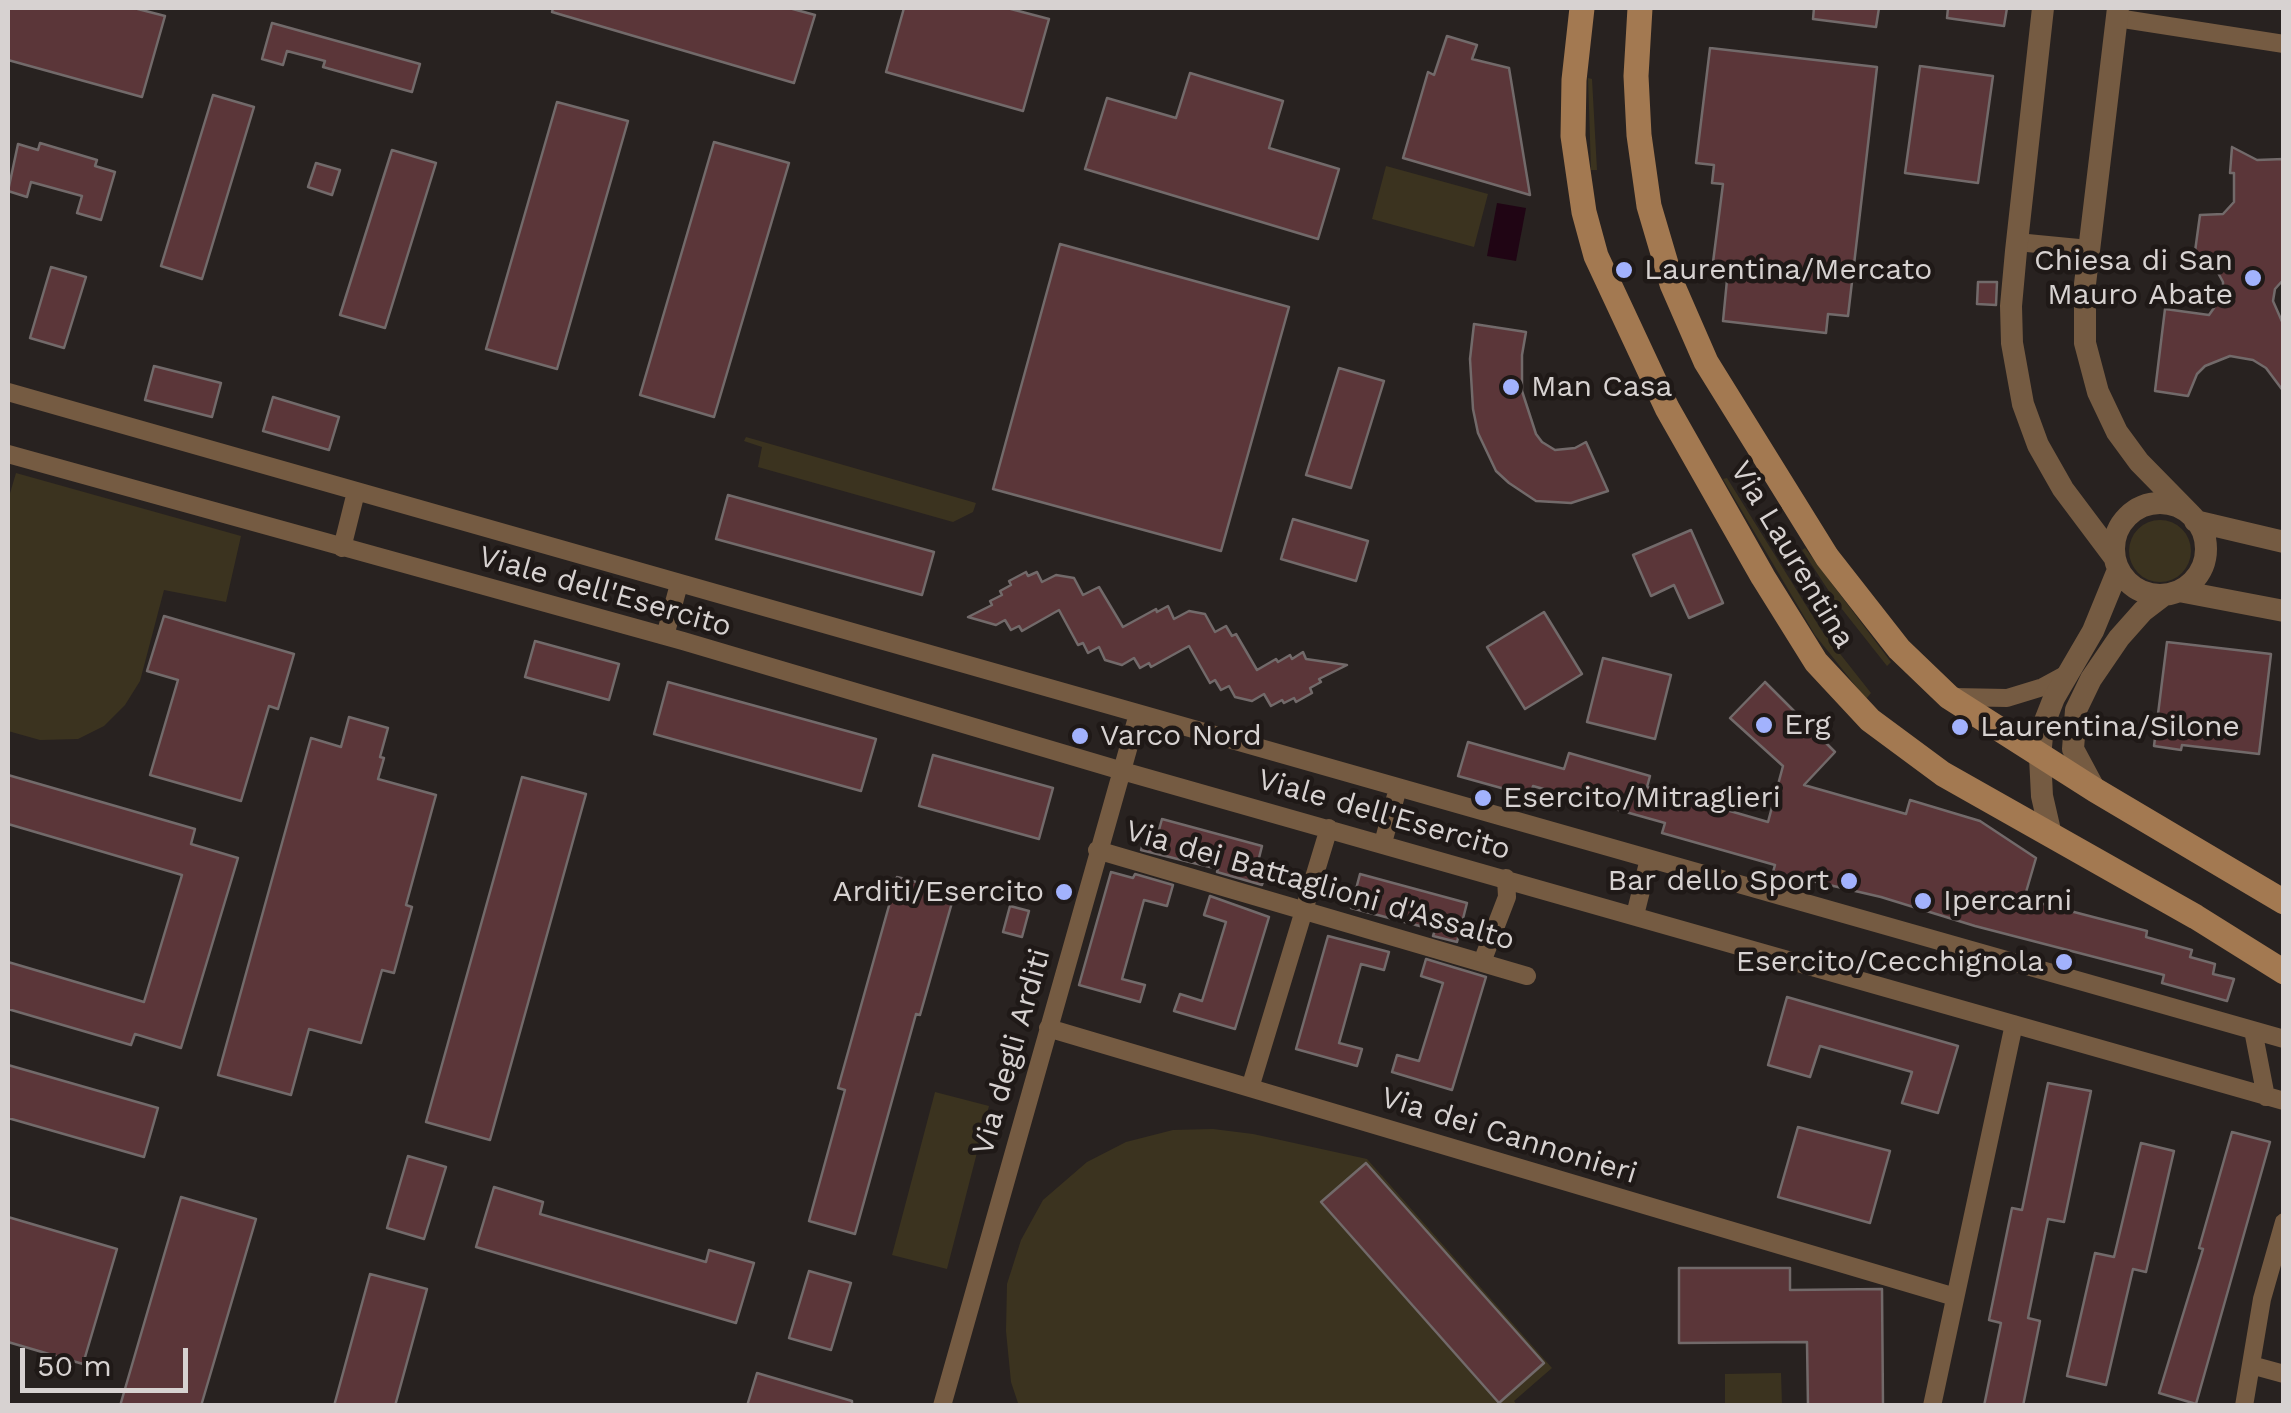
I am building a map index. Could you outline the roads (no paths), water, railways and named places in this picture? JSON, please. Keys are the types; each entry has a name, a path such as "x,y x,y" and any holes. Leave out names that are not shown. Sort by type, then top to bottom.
{"main road":[{"name":"Via Laurentina","path":"1582,8 1572,119 1584,212 1604,278 1667,408 1804,644 1840,692 1900,744 1943,774 2196,917 2284,972"},
{"name":"Via Laurentina","path":"1640,8 1636,103 1646,189 1672,284 1725,395 1827,557 1899,650 1948,696 2040,757 2284,902"}],"street":[{"path":"2043,8 2011,306 2012,343 2022,404 2032,433 2056,478 2137,590 2284,610"},
{"path":"2094,790 2074,749 2076,710 2118,638 2143,611 2192,582 2206,556 2206,541 2193,518 2130,452 2098,392 2089,364 2084,331 2088,249 2118,13 2284,44"},
{"path":"2017,242 2088,249"},
{"name":"Viale dell'Esercito","path":"8,392 2284,1039"},
{"name":"Viale dell'Esercito","path":"8,454 664,636 2275,1099"},
{"path":"342,548 356,492"},
{"path":"2051,835 2043,805 2042,732 2049,708 2082,654 2116,564 2118,529 2138,509 2165,504 2179,507 2193,518 2284,542"},
{"path":"664,636 679,584"},
{"path":"1948,696 2007,698 2043,688 2067,674"},
{"name":"Via degli Arditi","path":"942,1406 1138,714"},
{"path":"1383,843 1398,788"},
{"path":"1250,1088 1330,828"},
{"name":"Via dei Battaglioni d'Assalto","path":"1097,850 1528,976"},
{"path":"1635,916 1649,860"},
{"path":"1482,962 1507,898 1506,878"},
{"path":"1932,1406 2014,1024"},
{"name":"Via dei Cannonieri","path":"1048,1028 1956,1297"},
{"path":"2253,1030 2275,1099"},
{"path":"2244,1406 2262,1300 2284,1222"},
{"path":"2250,1365 2284,1374"}],"place":[{"name":"Laurentina/Mercato","path":"1624,270"},
{"name":"Chiesa di San Mauro Abate","path":"2253,278"},
{"name":"Man Casa","path":"1511,387"},
{"name":"Erg","path":"1764,725"},
{"name":"Laurentina/Silone","path":"1960,727"},
{"name":"Varco Nord","path":"1080,736"},
{"name":"Esercito/Mitraglieri","path":"1483,798"},
{"name":"Bar dello Sport","path":"1849,881"},
{"name":"Arditi/Esercito","path":"1064,892"},
{"name":"Ipercarni","path":"1923,901"},
{"name":"Esercito/Cecchignola","path":"2064,962"}]}
